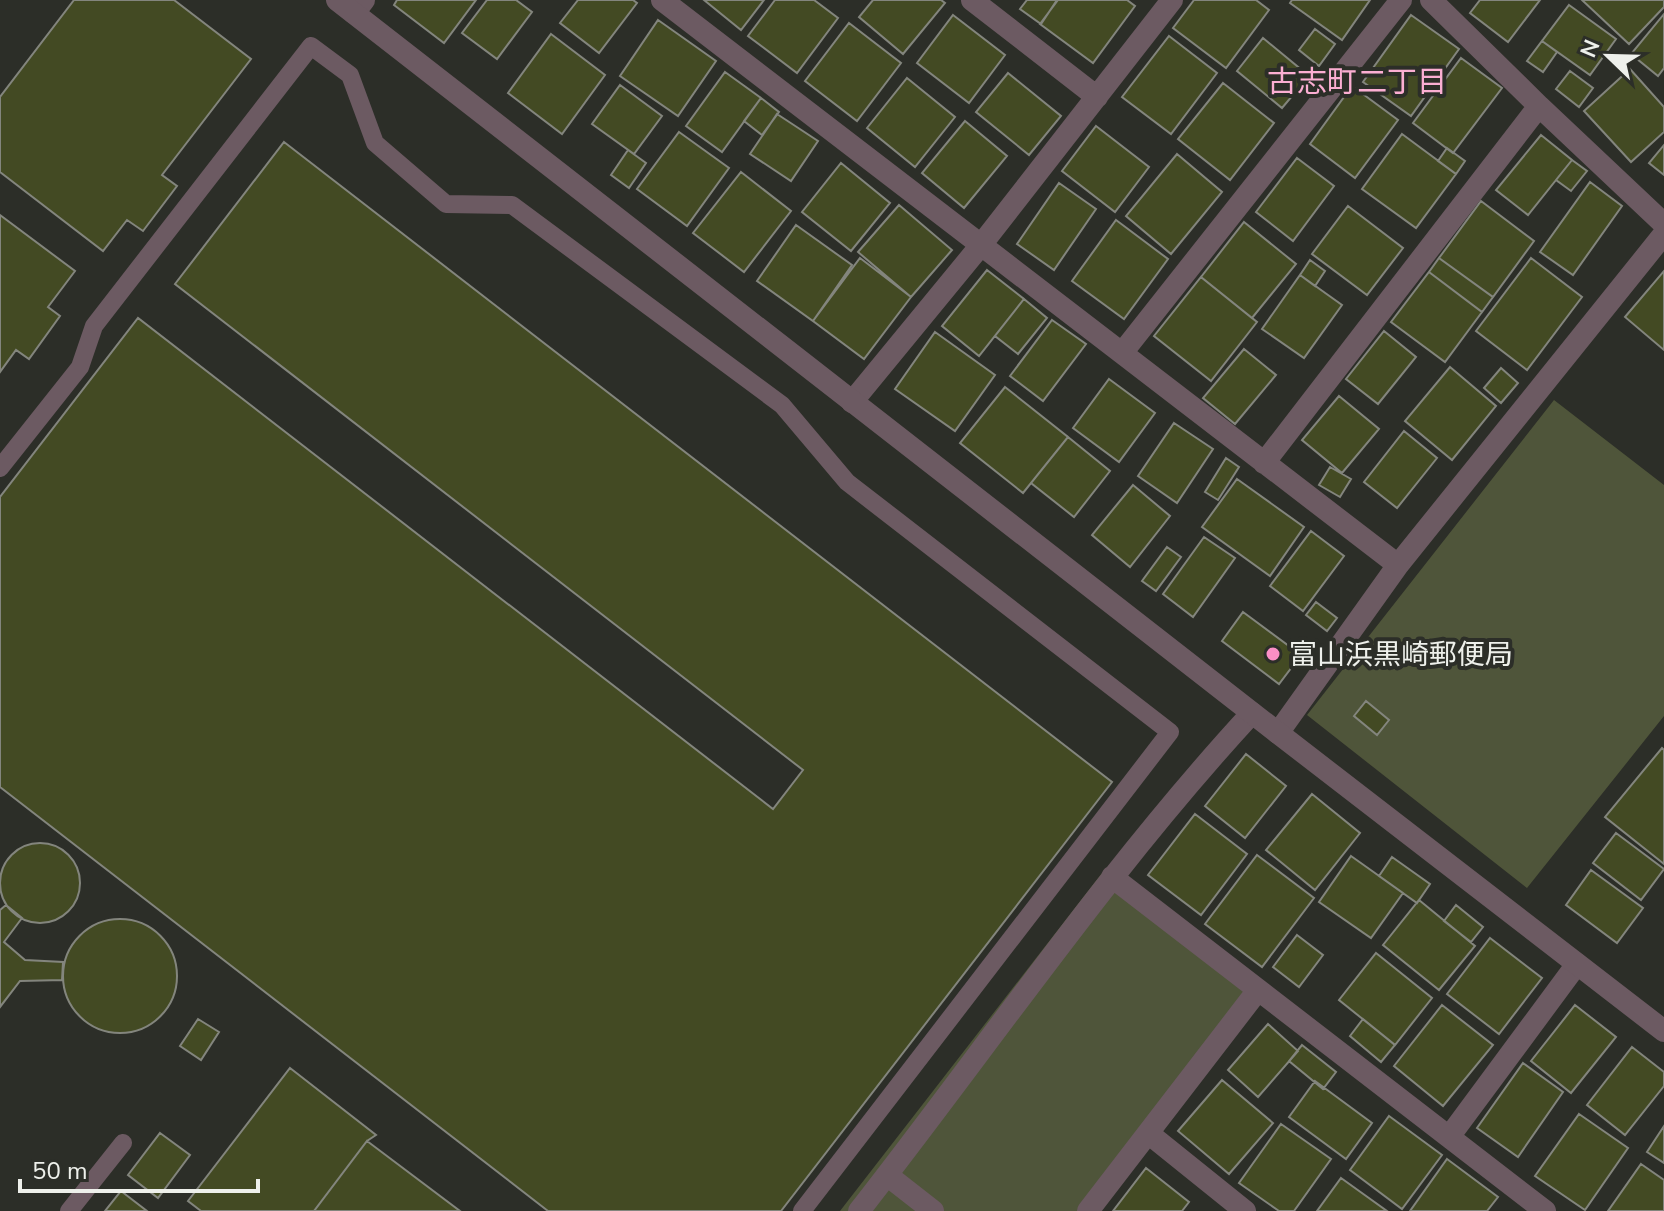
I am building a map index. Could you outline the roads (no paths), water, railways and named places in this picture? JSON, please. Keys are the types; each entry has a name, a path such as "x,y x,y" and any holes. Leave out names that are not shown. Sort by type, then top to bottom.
{"street":[{"path":"662,0 1398,565"},
{"path":"972,0 1097,97"},
{"path":"852,402 981,245 1172,0"},
{"path":"1122,353 1401,0"},
{"path":"1431,0 1664,224"},
{"path":"352,4 852,402 1664,1031"},
{"path":"1264,463 1539,106"},
{"path":"1278,733 1398,565 1664,234"},
{"path":"859,1211 1112,877 1188,783 1252,713"},
{"path":"1112,877 1545,1211"},
{"path":"1449,1137 1577,964"},
{"path":"1088,1211 1258,990"},
{"path":"1148,1133 1245,1211"},
{"path":"887,1175 933,1211"}],"lane":[{"path":"0,468 80,367 94,326 311,46 350,75 375,143 446,204 512,205 782,405 847,482 1170,732 802,1211"},
{"path":"69,1211 123,1143"}],"place":[{"name":"富山浜黒崎郵便局","path":"1273,654"}],"district":[{"name":"古志町二丁目","path":"1357,82"}]}
